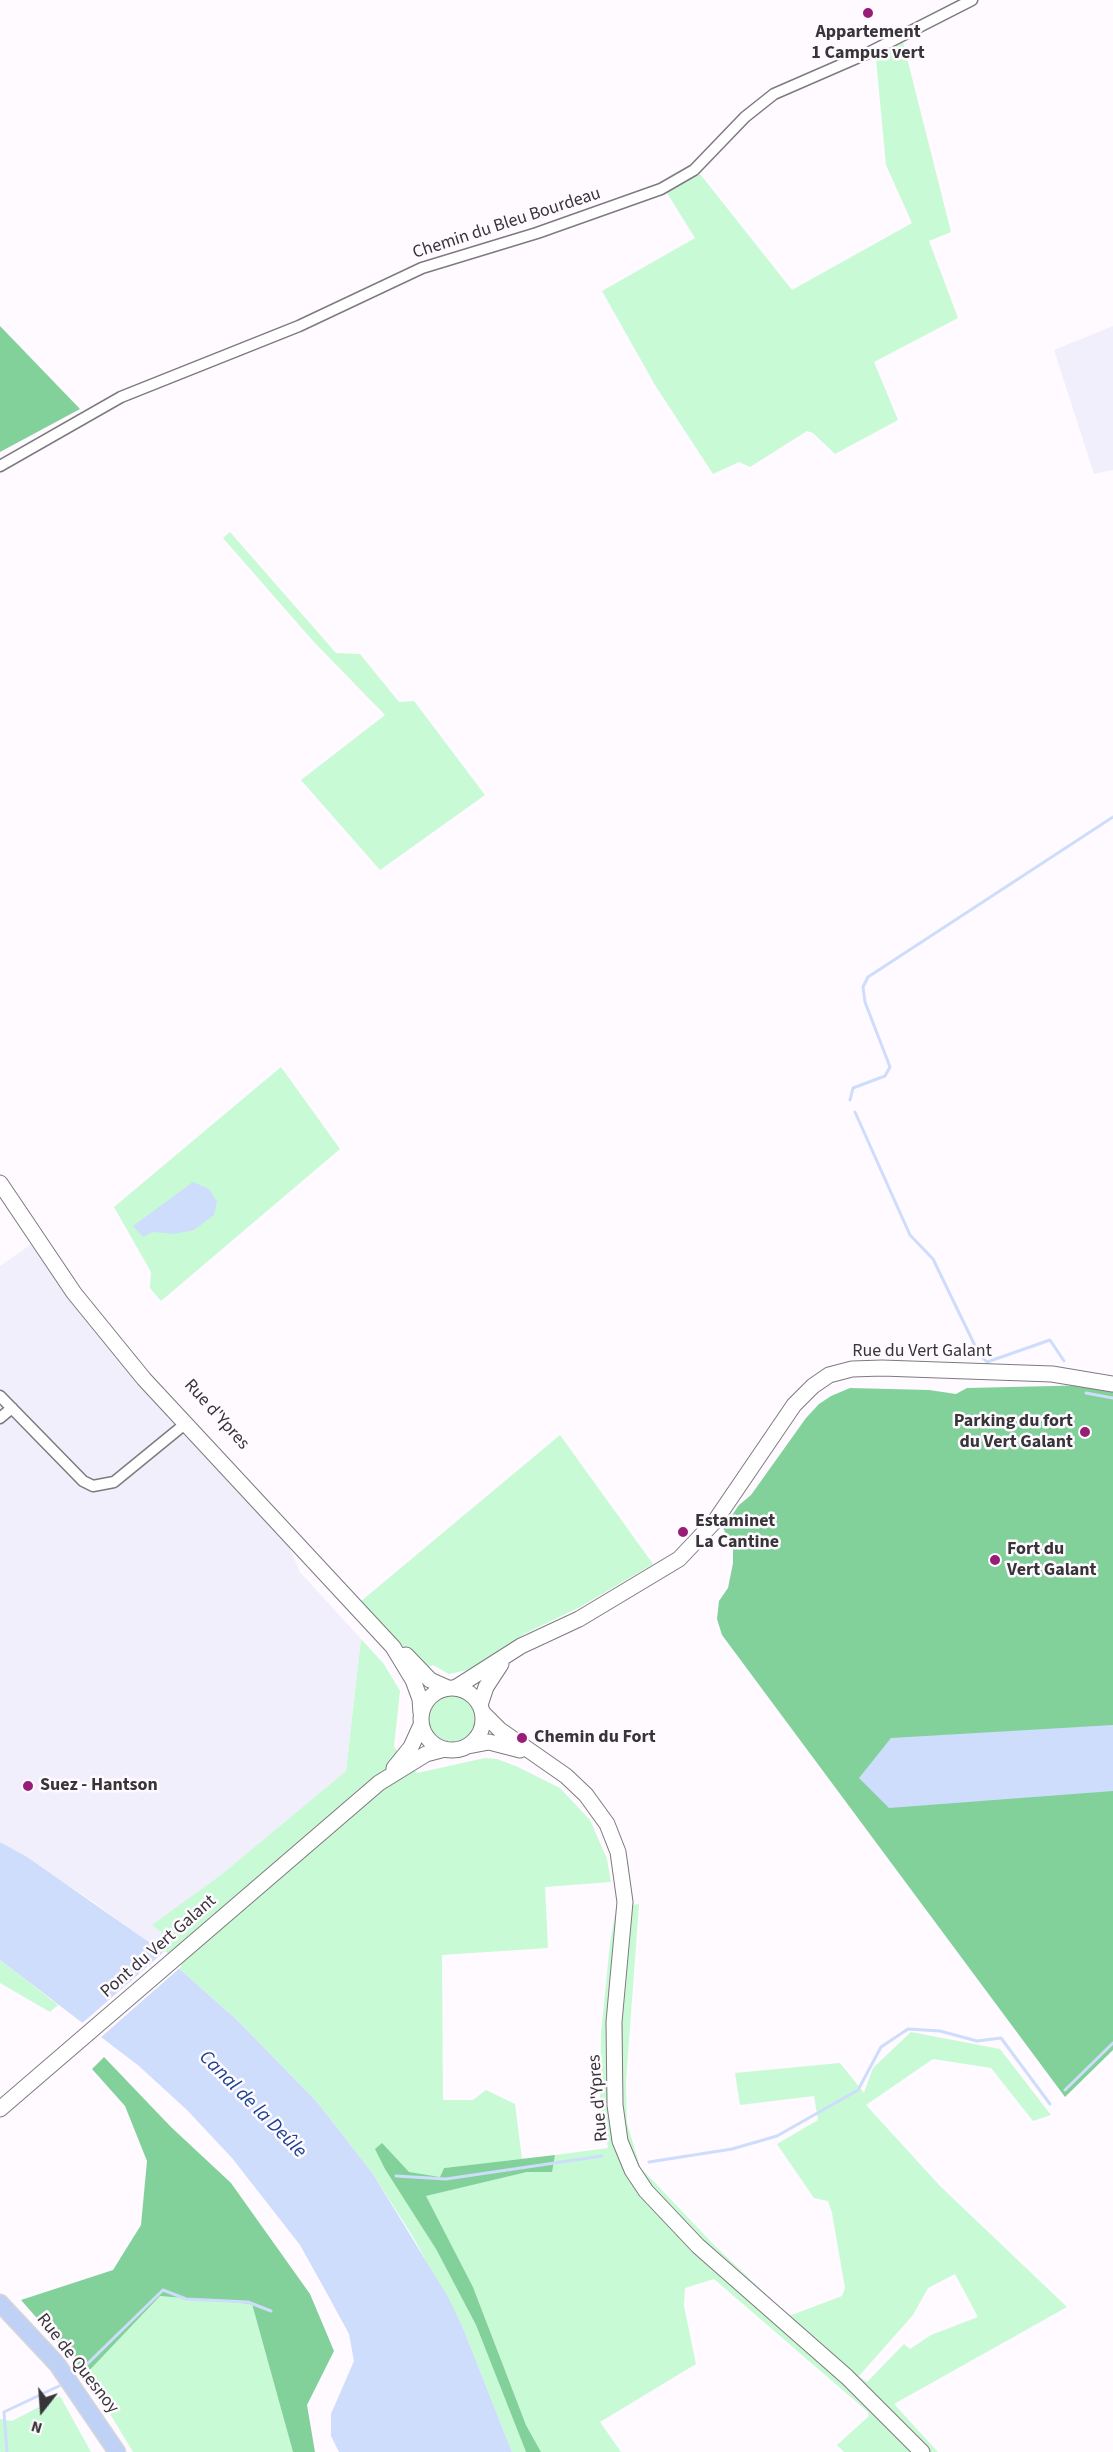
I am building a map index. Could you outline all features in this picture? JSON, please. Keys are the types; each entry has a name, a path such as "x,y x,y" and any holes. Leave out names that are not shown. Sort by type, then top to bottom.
{"main road":[{"name":"Rue d'Ypres","path":"0,1183 74,1293 185,1424 373,1625 430,1680 451,1688"},
{"name":"Rue d'Ypres","path":"116,1342 163,1385 243,1474 278,1524"},
{"name":"Rue du Vert Galant","path":"451,1688 513,1651 579,1619 685,1554 715,1521 794,1405 824,1377 843,1371 872,1368 1084,1377 1113,1384"},
{"name":"Rue d'Ypres","path":"373,1625 406,1667 418,1691 421,1719"},
{"path":"421,1719 429,1741 445,1749 454,1750 468,1746 480,1733 482,1709 489,1682 513,1651"},
{"path":"379,1783 411,1747 429,1697 451,1688 472,1695 482,1709"},
{"name":"Rue d'Ypres","path":"482,1709 495,1726 537,1758 566,1776 591,1801 607,1824 620,1860 625,1902 614,2022 615,2105 620,2141 632,2170 646,2191 698,2246 847,2377 922,2452"},
{"name":"Rue d'Ypres","path":"468,1746 495,1743 537,1758"},
{"path":"379,1783 426,1754 445,1749"},
{"name":"Pont du Vert Galant","path":"0,2109 379,1783"},
{"name":"Rue de Quesnoy","path":"0,2303 57,2364 117,2452"}],"street":[{"name":"Chemin du Bleu Bourdeau","path":"0,466 127,394 299,326 422,268 546,230 662,189 694,170 745,117 774,94 876,50 972,0"},
{"path":"0,1396 83,1481 93,1486 114,1482 185,1424"},
{"path":"0,1418 12,1408"}],"shaded area":[{"path":"1113,326 1113,470 1094,474 1054,350"},
{"path":"33,1243 292,1546 290,1549 300,1572 361,1639 346,1771 222,1874 153,1925 170,1939 160,1951 92,1901 0,1842 0,1266"}],"green space":[{"path":"903,42 951,232 929,241 958,318 874,362 898,420 835,454 813,433 807,431 750,467 739,462 713,474 655,385 602,291 695,238 667,193 700,174 792,290 912,223 886,165 876,59"},
{"path":"0,326 80,409 0,452"},
{"path":"230,532 336,653 360,654 399,702 414,701 485,795 380,870 301,780 385,715 313,641 223,538"},
{"path":"281,1067 340,1149 161,1301 150,1288 151,1272 114,1207"},
{"path":"1096,1385 1113,1389 1113,2050 1065,2097 722,1635 717,1619 719,1601 728,1588 733,1563 733,1548 723,1528 739,1505 751,1495 806,1418 819,1404 831,1396 850,1388 929,1390 956,1394 967,1388"},
{"path":"560,1435 653,1564 580,1607 524,1634 477,1668 449,1674 433,1665 425,1669 360,1602"},
{"path":"361,1639 384,1664 400,1691 394,1747 417,1773 485,1758 497,1759 518,1767 560,1788 590,1820 607,1859 611,1882 545,1887 548,1948 442,1955 443,2100 473,2100 486,2090 515,2104 522,2159 444,2168 440,2177 409,2173 382,2144 376,2149 436,2249 476,2325 526,2452 512,2452 463,2328 413,2237 373,2174 317,2102 238,2021 160,1951 170,1939 152,1925 222,1874 346,1771"},
{"path":"447,1694 457,1694 470,1701 477,1714 477,1724 470,1737 457,1744 447,1744 438,1740 431,1733 427,1724 427,1714 431,1705 438,1698"},
{"path":"639,1904 626,2082 627,2123 640,2167 714,2245 789,2316 842,2296 845,2288 828,2201 814,2198 777,2144 818,2120 814,2096 740,2105 735,2073 840,2063 864,2093 873,2068 911,2032 1000,2049 1051,2115 1033,2121 991,2068 933,2059 866,2105 940,2186 1067,2307 894,2404 938,2452 844,2452 837,2445 869,2416 868,2412 714,2279 685,2288 684,2306 696,2364 600,2422 621,2452 541,2452 526,2425 473,2287 425,2196 527,2172 551,2172 555,2155 608,2148 600,2099 601,2034 610,1943 616,1908","holes":["955,2274 978,2317 931,2335 910,2349 904,2344 867,2382 859,2376 913,2315 928,2288"]},
{"path":"0,1960 58,2005 50,2012 0,1983"},
{"path":"104,2057 171,2127 231,2183 310,2294 334,2351 307,2405 315,2452 293,2452 252,2304 160,2296 86,2374 21,2300 113,2270 141,2225 147,2161 125,2106 92,2069"},
{"path":"382,2143 409,2172 440,2177 444,2168 555,2155 552,2172 527,2172 426,2196 473,2287 526,2425 541,2452 526,2452 476,2325 436,2249 385,2169 375,2149"},
{"path":"160,2296 252,2304 293,2452 133,2452 86,2374"},
{"path":"60,2396 91,2452 0,2452 0,2419 12,2421"}],"water":[{"path":"193,1182 209,1189 217,1202 214,1215 194,1230 174,1234 153,1232 143,1237 133,1226"},
{"path":"1113,1725 1113,1791 889,1808 859,1778 891,1738"},
{"name":"Canal de la Deûle","path":"0,1842 27,1857 153,1945 238,2021 317,2102 373,2174 448,2297 463,2328 512,2452 339,2452 331,2436 331,2414 354,2361 349,2334 324,2288 300,2245 232,2158 187,2110 139,2066 0,1960"}],"pier":[{"path":"165,1951 182,1966 99,2039 80,2025"}],"waterway":[{"path":"850,1100 853,1088 885,1076 890,1067 865,1002 863,987 868,977 1113,817"},
{"path":"855,1112 910,1235 933,1259 979,1354 987,1362 1050,1340 1064,1361"},
{"path":"1086,1393 1113,1398"},
{"path":"649,2162 732,2149 777,2136 858,2090 881,2047 908,2029 940,2031 977,2041 1001,2038 1050,2104"},
{"path":"1065,2090 1113,2043"},
{"path":"396,2176 446,2179 602,2156"},
{"path":"78,2373 163,2290 186,2299 248,2302 271,2311"},
{"path":"7,2452 4,2412 59,2386"}],"place":[{"name":"Appartement 1 Campus vert","path":"868,13"},
{"name":"Parking du fort du Vert Galant","path":"1085,1432"},
{"name":"Estaminet La Cantine","path":"683,1532"},
{"name":"Fort du Vert Galant","path":"995,1560"},
{"name":"Chemin du Fort","path":"522,1738"},
{"name":"Suez - Hantson","path":"28,1786"}]}
